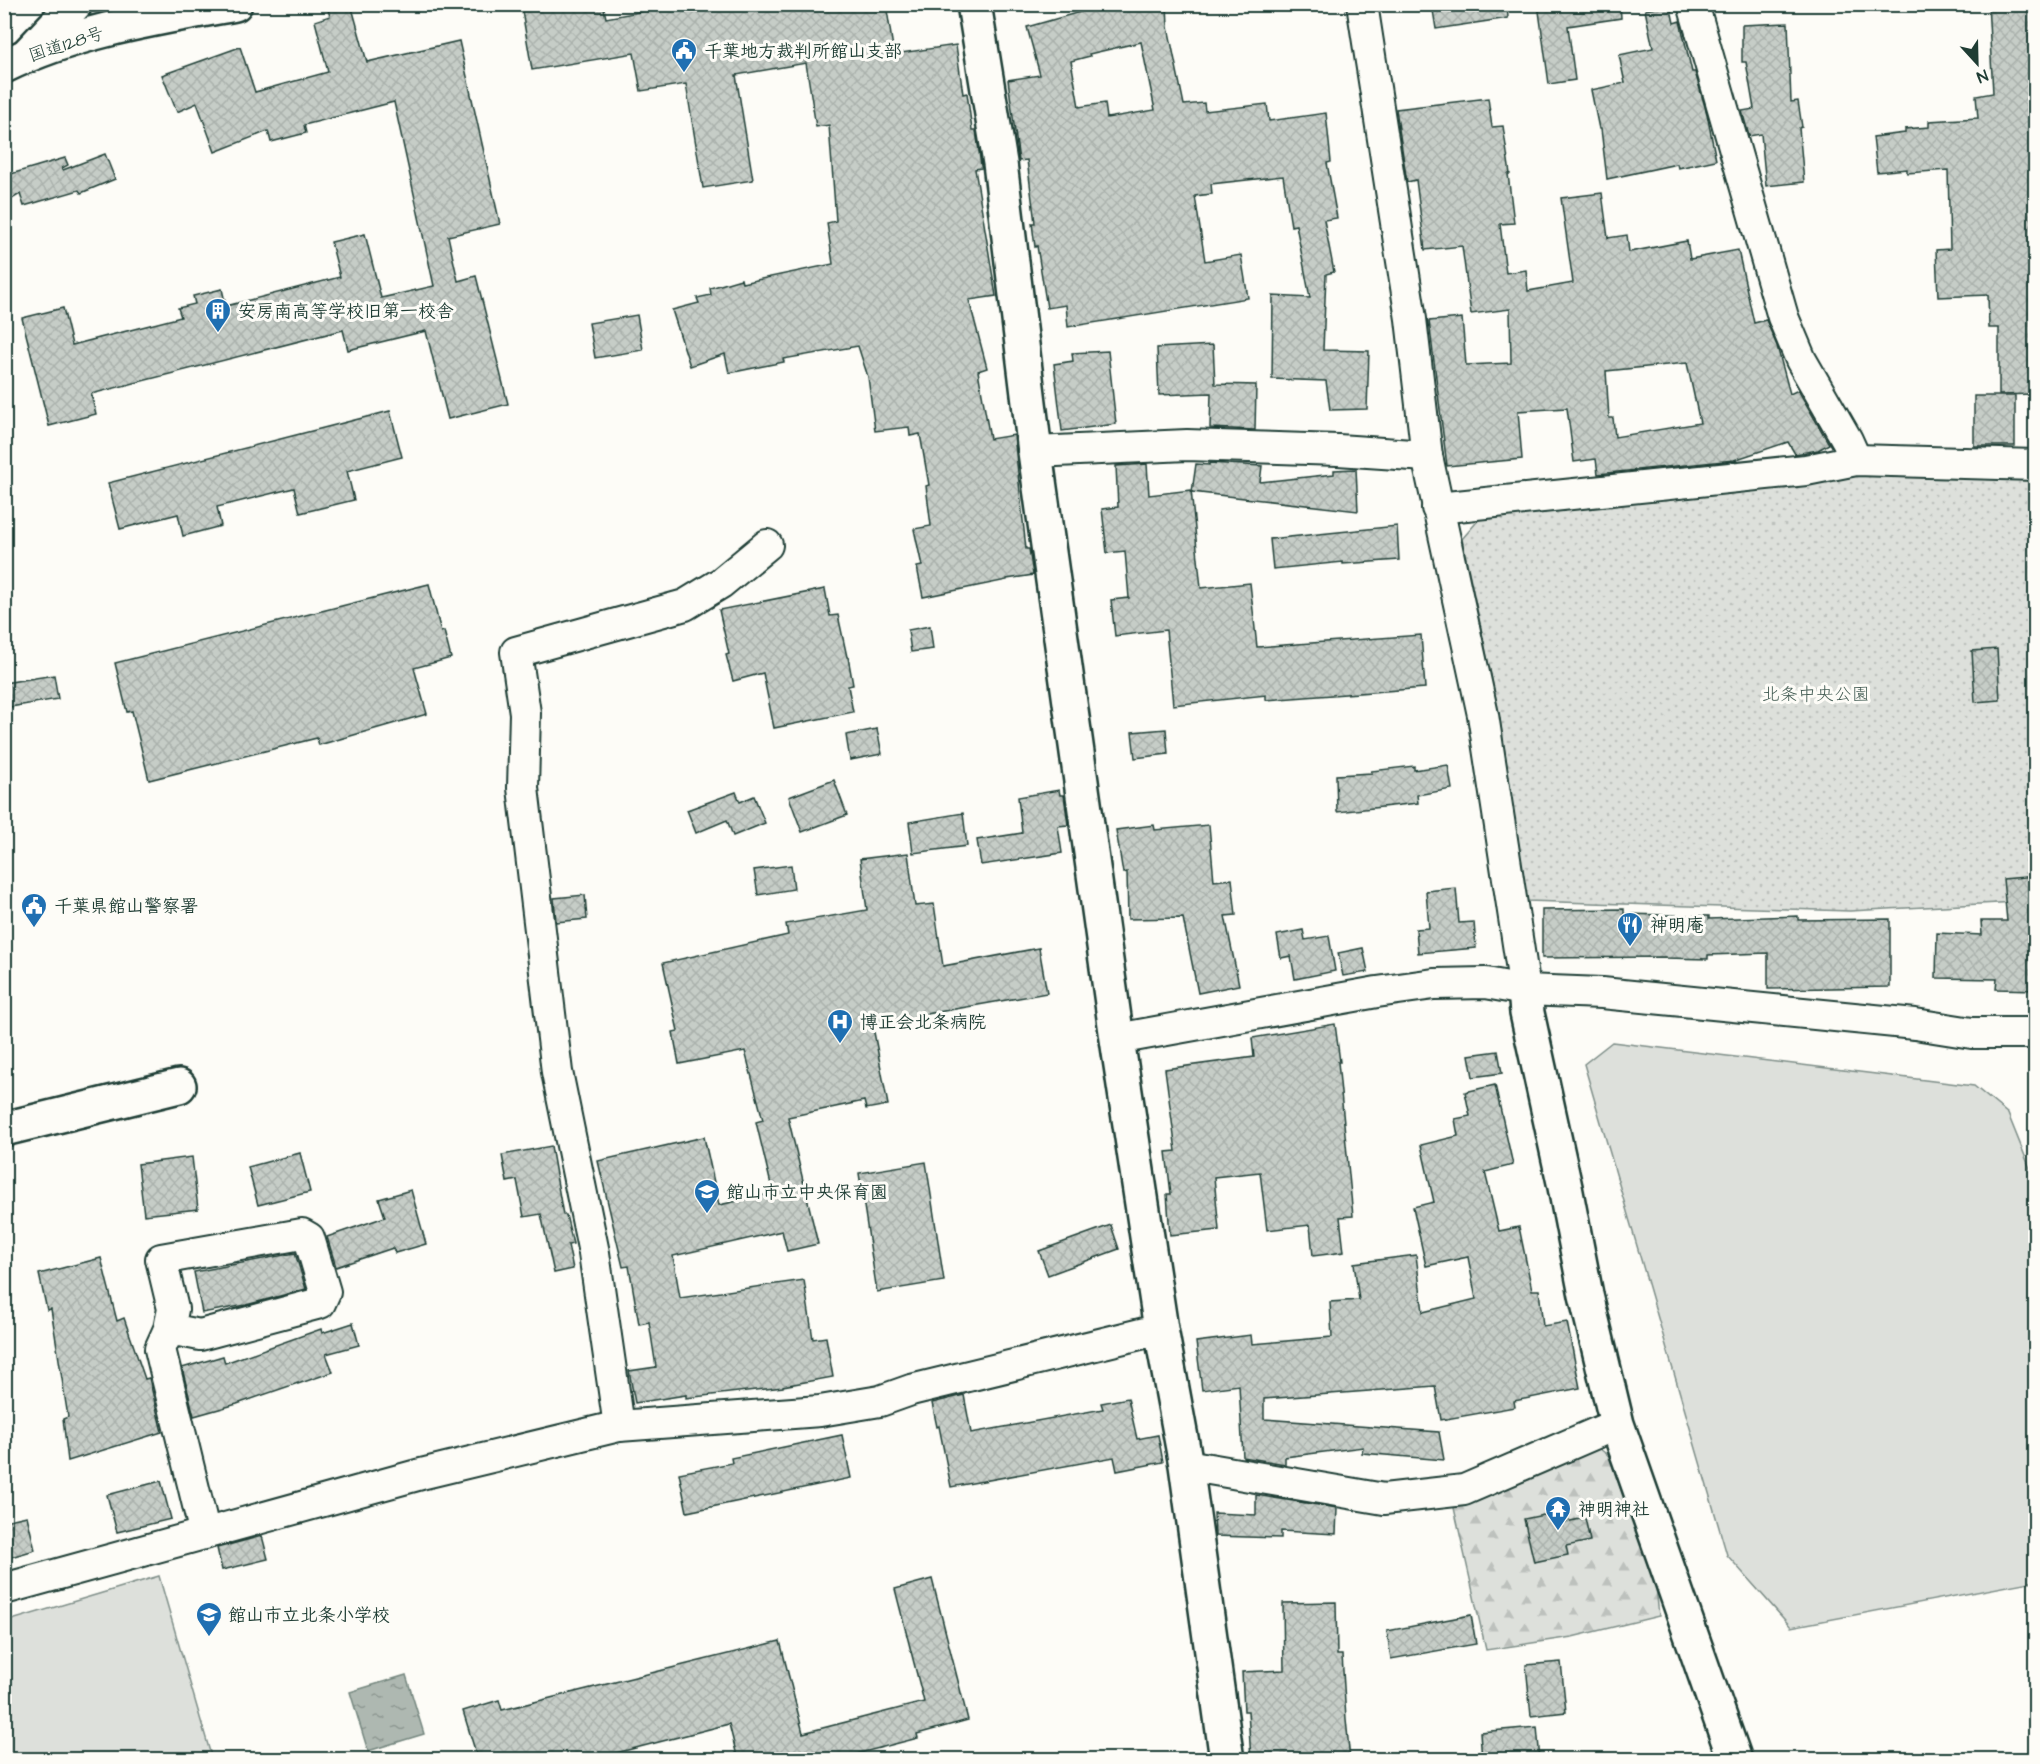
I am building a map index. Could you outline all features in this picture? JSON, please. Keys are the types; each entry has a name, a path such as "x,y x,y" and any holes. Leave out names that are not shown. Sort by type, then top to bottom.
{"main road":[{"path":"16,60 75,4"},
{"name":"国道128号","path":"16,60 144,20 235,4"},
{"path":"974,4 1000,163 1035,452 1117,1039 1161,1329 1186,1465 1227,1760"},
{"path":"1525,990 1527,1013 1586,1295 1617,1424 1735,1760"},
{"path":"4,1129 179,1086"}],"street":[{"path":"1362,4 1411,319 1427,456 1483,715 1525,990"},
{"path":"1693,4 1783,317 1801,360 1856,460"},
{"path":"1035,452 1187,445 1338,450 1427,456"},
{"path":"1437,508 1806,470 1856,460 2036,465"},
{"path":"619,1426 594,1253 557,1072 523,788 525,713 516,652 686,605 721,583 767,545"},
{"path":"1117,1039 1377,992 1434,984 1486,983 1525,990 1602,993 1722,1004 1915,1024 1972,1033 2036,1033"},
{"path":"169,1329 200,1335 320,1303 325,1292 309,1238 302,1234 161,1259 173,1309 169,1329 160,1349 205,1534"},
{"path":"4,1589 421,1474 619,1426 820,1411 880,1401 911,1390 1161,1329"},
{"path":"1186,1465 1384,1499 1464,1490 1617,1424"}],"green space":[{"name":"北条中央公園","path":"2035,473 2035,901 1850,911 1527,901 1499,713 1462,539 1482,516 1840,474"},
{"path":"1612,1042 1974,1086 2008,1114 2035,1181 2035,1581 1791,1627 1727,1555 1584,1064"},
{"path":"1596,1446 1609,1456 1656,1587 1659,1616 1572,1637 1486,1650 1452,1499"},
{"path":"159,1576 212,1759 5,1759 5,1622"}],"water":[{"path":"406,1675 424,1734 368,1751 350,1692"}],"building":[{"path":"351,4 367,62 459,41 500,224 448,236 458,281 476,276 508,404 448,419 426,331 348,350 343,330 91,394 96,414 49,426 22,318 63,308 72,345 181,317 178,308 195,304 193,296 222,289 226,306 340,277 331,242 365,234 381,298 434,286 394,102 304,125 306,133 271,142 268,131 215,152 197,103 177,112 162,75 240,47 255,92 328,72 315,21 330,16 328,10"},
{"path":"558,4 603,4 606,18 683,4 886,4 894,54 956,45 963,94 967,93 972,130 976,130 982,168 975,169 996,296 969,300 987,368 978,371 990,439 1014,435 1026,549 1029,549 1033,575 923,597 917,567 922,566 914,529 931,526 926,486 929,485 920,434 910,436 909,427 875,431 868,377 858,346 783,359 784,362 729,373 725,354 690,366 672,310 699,303 697,298 711,295 710,288 741,279 742,283 833,264 827,223 836,221 829,125 816,127 806,63 736,75 753,180 703,188 686,84 641,91 634,53 532,70 522,11"},
{"path":"1108,4 1167,4 1168,27 1184,105 1204,103 1205,111 1267,104 1269,121 1326,113 1331,162 1327,163 1337,218 1324,220 1334,272 1326,274 1323,350 1369,351 1367,409 1330,410 1326,381 1272,379 1273,296 1310,298 1296,225 1291,226 1283,176 1211,184 1212,194 1195,196 1205,261 1241,255 1248,298 1068,327 1066,305 1047,308 1037,246 1035,247 1032,223 1035,223 1027,160 1019,161 1008,80 1040,75 1027,27","holes":["1141,42 1155,110 1107,118 1105,103 1079,107 1071,61 1090,56 1089,54"]},
{"path":"1432,4 1507,4 1508,18 1436,29"},
{"path":"1538,4 1620,4 1621,18 1568,26 1575,80 1549,84"},
{"path":"1988,4 2036,4 2036,218 2033,218 2036,357 2033,357 2033,394 1999,395 1999,328 1989,328 1988,295 1938,297 1936,250 1950,249 1948,170 1907,173 1907,169 1877,172 1873,137 1905,133 1905,129 1929,127 1929,121 1978,118 1976,96 1993,93"},
{"path":"1670,5 1674,23 1680,21 1692,72 1695,72 1707,114 1716,160 1678,168 1677,164 1607,179 1601,129 1599,129 1591,90 1625,83 1619,55 1653,48 1645,10"},
{"path":"1788,23 1791,102 1798,101 1802,127 1799,128 1804,182 1766,186 1761,134 1749,136 1742,111 1754,109 1746,62 1742,62 1742,25"},
{"path":"1488,98 1492,127 1503,126 1510,174 1508,174 1514,223 1500,224 1506,273 1526,270 1528,291 1573,283 1561,198 1602,193 1608,238 1627,235 1629,252 1687,241 1690,259 1738,250 1754,323 1766,320 1777,346 1790,394 1798,390 1829,444 1818,450 1795,454 1788,442 1734,460 1598,474 1596,459 1574,462 1567,408 1518,411 1522,459 1447,466 1429,321 1462,318 1466,365 1511,363 1510,309 1471,314 1462,246 1425,250 1416,180 1407,182 1396,109","holes":["1687,363 1700,423 1615,437 1613,418 1609,418 1606,371"]},
{"path":"105,154 115,179 81,193 79,190 24,206 20,194 4,204 4,176 65,158 68,165 62,168 63,170"},
{"path":"637,315 643,350 595,358 589,323"},
{"path":"1213,345 1215,384 1256,385 1255,430 1210,428 1211,393 1159,395 1157,348"},
{"path":"1108,351 1116,424 1062,431 1054,364 1073,361 1072,353"},
{"path":"1974,396 2015,396 2015,446 1974,446"},
{"path":"390,411 402,457 347,471 354,500 300,513 294,488 217,507 221,526 183,536 178,514 120,529 108,483"},
{"path":"1209,463 1262,466 1260,482 1334,474 1334,470 1356,469 1358,511 1192,492 1196,464 1209,465"},
{"path":"1147,464 1149,495 1191,490 1201,588 1250,583 1257,647 1421,635 1425,688 1266,700 1266,695 1173,705 1166,630 1115,636 1111,600 1129,598 1125,551 1107,553 1102,509 1118,507 1116,466"},
{"path":"1397,526 1399,560 1343,564 1343,562 1273,569 1270,539"},
{"path":"429,584 441,632 444,631 451,658 414,668 427,714 319,745 317,738 149,780 132,711 127,712 115,663"},
{"path":"825,589 830,616 838,615 848,657 853,685 848,686 853,712 774,728 763,673 733,681 726,655 729,654 719,610"},
{"path":"930,626 933,649 911,652 908,630"},
{"path":"1997,649 2000,700 1975,702 1972,651"},
{"path":"54,675 58,699 4,708 4,683"},
{"path":"877,729 882,754 850,760 846,735"},
{"path":"1166,729 1168,754 1135,758 1132,732"},
{"path":"1448,765 1452,789 1417,795 1418,803 1337,812 1336,775 1372,773 1371,771 1414,766 1414,770"},
{"path":"834,780 847,815 802,832 789,797"},
{"path":"1059,790 1060,795 1064,795 1068,825 1058,826 1062,853 981,865 977,840 1022,833 1018,797"},
{"path":"736,792 740,802 754,796 765,823 733,836 727,820 696,833 687,810"},
{"path":"963,813 967,846 913,853 909,822"},
{"path":"1154,825 1155,830 1209,825 1214,881 1232,879 1236,915 1225,916 1239,985 1198,993 1183,918 1128,919 1127,872 1123,873 1116,830"},
{"path":"908,853 915,906 934,904 943,966 1039,948 1047,993 927,1014 927,1018 873,1027 888,1105 866,1109 864,1101 788,1117 818,1244 787,1251 782,1231 673,1256 680,1298 804,1280 813,1339 826,1337 833,1377 783,1387 686,1398 686,1395 635,1403 629,1371 656,1367 649,1322 639,1324 629,1266 623,1267 598,1161 704,1137 719,1205 773,1193 756,1122 763,1120 745,1051 679,1064 673,1032 678,1031 663,963 788,935 786,924 867,910 860,859"},
{"path":"791,865 794,889 758,895 754,870"},
{"path":"2036,876 2036,990 1996,989 1997,979 1936,978 1937,933 1982,935 1981,921 2007,921 2003,879"},
{"path":"1456,888 1459,923 1474,922 1476,948 1418,953 1416,929 1429,928 1426,891"},
{"path":"585,895 587,919 556,922 554,898"},
{"path":"1624,909 1624,914 1709,916 1709,919 1798,916 1798,920 1890,919 1890,987 1768,989 1768,953 1708,955 1708,959 1542,958 1542,910"},
{"path":"1303,930 1305,940 1329,936 1335,971 1295,979 1291,956 1281,958 1277,935"},
{"path":"1363,948 1368,972 1343,976 1338,953"},
{"path":"1335,1024 1353,1216 1340,1217 1344,1252 1313,1256 1310,1225 1267,1230 1260,1172 1214,1177 1219,1230 1170,1235 1167,1194 1171,1194 1166,1152 1176,1151 1165,1069 1254,1057 1252,1038"},
{"path":"1498,1051 1502,1073 1473,1077 1469,1055"},
{"path":"1495,1085 1513,1165 1485,1172 1499,1231 1519,1227 1532,1290 1539,1290 1543,1326 1567,1322 1580,1388 1514,1401 1515,1407 1441,1420 1435,1386 1264,1399 1264,1419 1439,1432 1444,1460 1362,1453 1363,1447 1285,1457 1285,1464 1243,1457 1239,1385 1202,1390 1196,1342 1251,1335 1252,1344 1332,1337 1330,1302 1359,1300 1354,1263 1416,1255 1423,1312 1476,1299 1468,1257 1426,1266 1413,1207 1434,1202 1421,1145 1458,1136 1455,1119 1470,1116 1465,1092"},
{"path":"551,1146 563,1215 566,1215 573,1244 568,1245 573,1269 554,1273 541,1214 524,1217 517,1180 507,1182 502,1155"},
{"path":"300,1153 310,1192 258,1205 248,1167"},
{"path":"192,1157 198,1209 144,1215 138,1164"},
{"path":"926,1162 944,1281 877,1292 859,1173"},
{"path":"411,1190 426,1244 395,1253 393,1248 336,1267 327,1237 385,1217 379,1199"},
{"path":"1111,1225 1119,1249 1048,1275 1039,1251"},
{"path":"295,1253 306,1289 246,1305 202,1313 194,1272"},
{"path":"101,1258 117,1321 124,1318 145,1379 149,1378 162,1432 68,1461 63,1419 68,1417 51,1309 47,1310 39,1274"},
{"path":"353,1323 359,1345 326,1354 333,1372 194,1416 182,1368 223,1356 225,1363 321,1329 322,1333"},
{"path":"964,1395 971,1433 1103,1409 1101,1403 1128,1398 1137,1439 1158,1435 1163,1462 1117,1471 1114,1457 951,1487 932,1403"},
{"path":"842,1435 851,1478 687,1512 679,1473 732,1463 731,1458"},
{"path":"161,1481 171,1519 117,1532 107,1495"},
{"path":"1256,1495 1337,1508 1336,1534 1281,1531 1281,1538 1215,1536 1214,1513 1256,1515"},
{"name":"神明神社","path":"1558,1512 1561,1523 1585,1518 1590,1541 1566,1546 1568,1555 1534,1562 1524,1519"},
{"path":"27,1516 35,1550 4,1559 4,1521"},
{"path":"262,1536 268,1559 222,1570 217,1548"},
{"path":"932,1579 968,1720 917,1734 918,1738 833,1760 738,1760 729,1724 589,1760 478,1760 463,1711 499,1700 502,1710 780,1641 803,1733 924,1702 895,1589"},
{"path":"1336,1602 1337,1655 1342,1655 1350,1760 1251,1760 1248,1711 1244,1711 1242,1672 1284,1670 1283,1603"},
{"path":"1471,1615 1476,1644 1391,1659 1387,1631"},
{"path":"1561,1662 1566,1712 1531,1716 1526,1665"},
{"path":"1537,1727 1540,1760 1482,1760 1480,1732"}],"place":[{"name":"千葉地方裁判所館山支部","path":"684,74"},
{"name":"安房南高等学校旧第一校舎","path":"218,334"},
{"name":"千葉県館山警察署","path":"34,929"},
{"name":"神明庵","path":"1630,948"},
{"name":"博正会北条病院","path":"840,1045"},
{"name":"館山市立中央保育園","path":"707,1215"},
{"name":"神明神社","path":"1558,1532"},
{"name":"館山市立北条小学校","path":"209,1638"}]}
